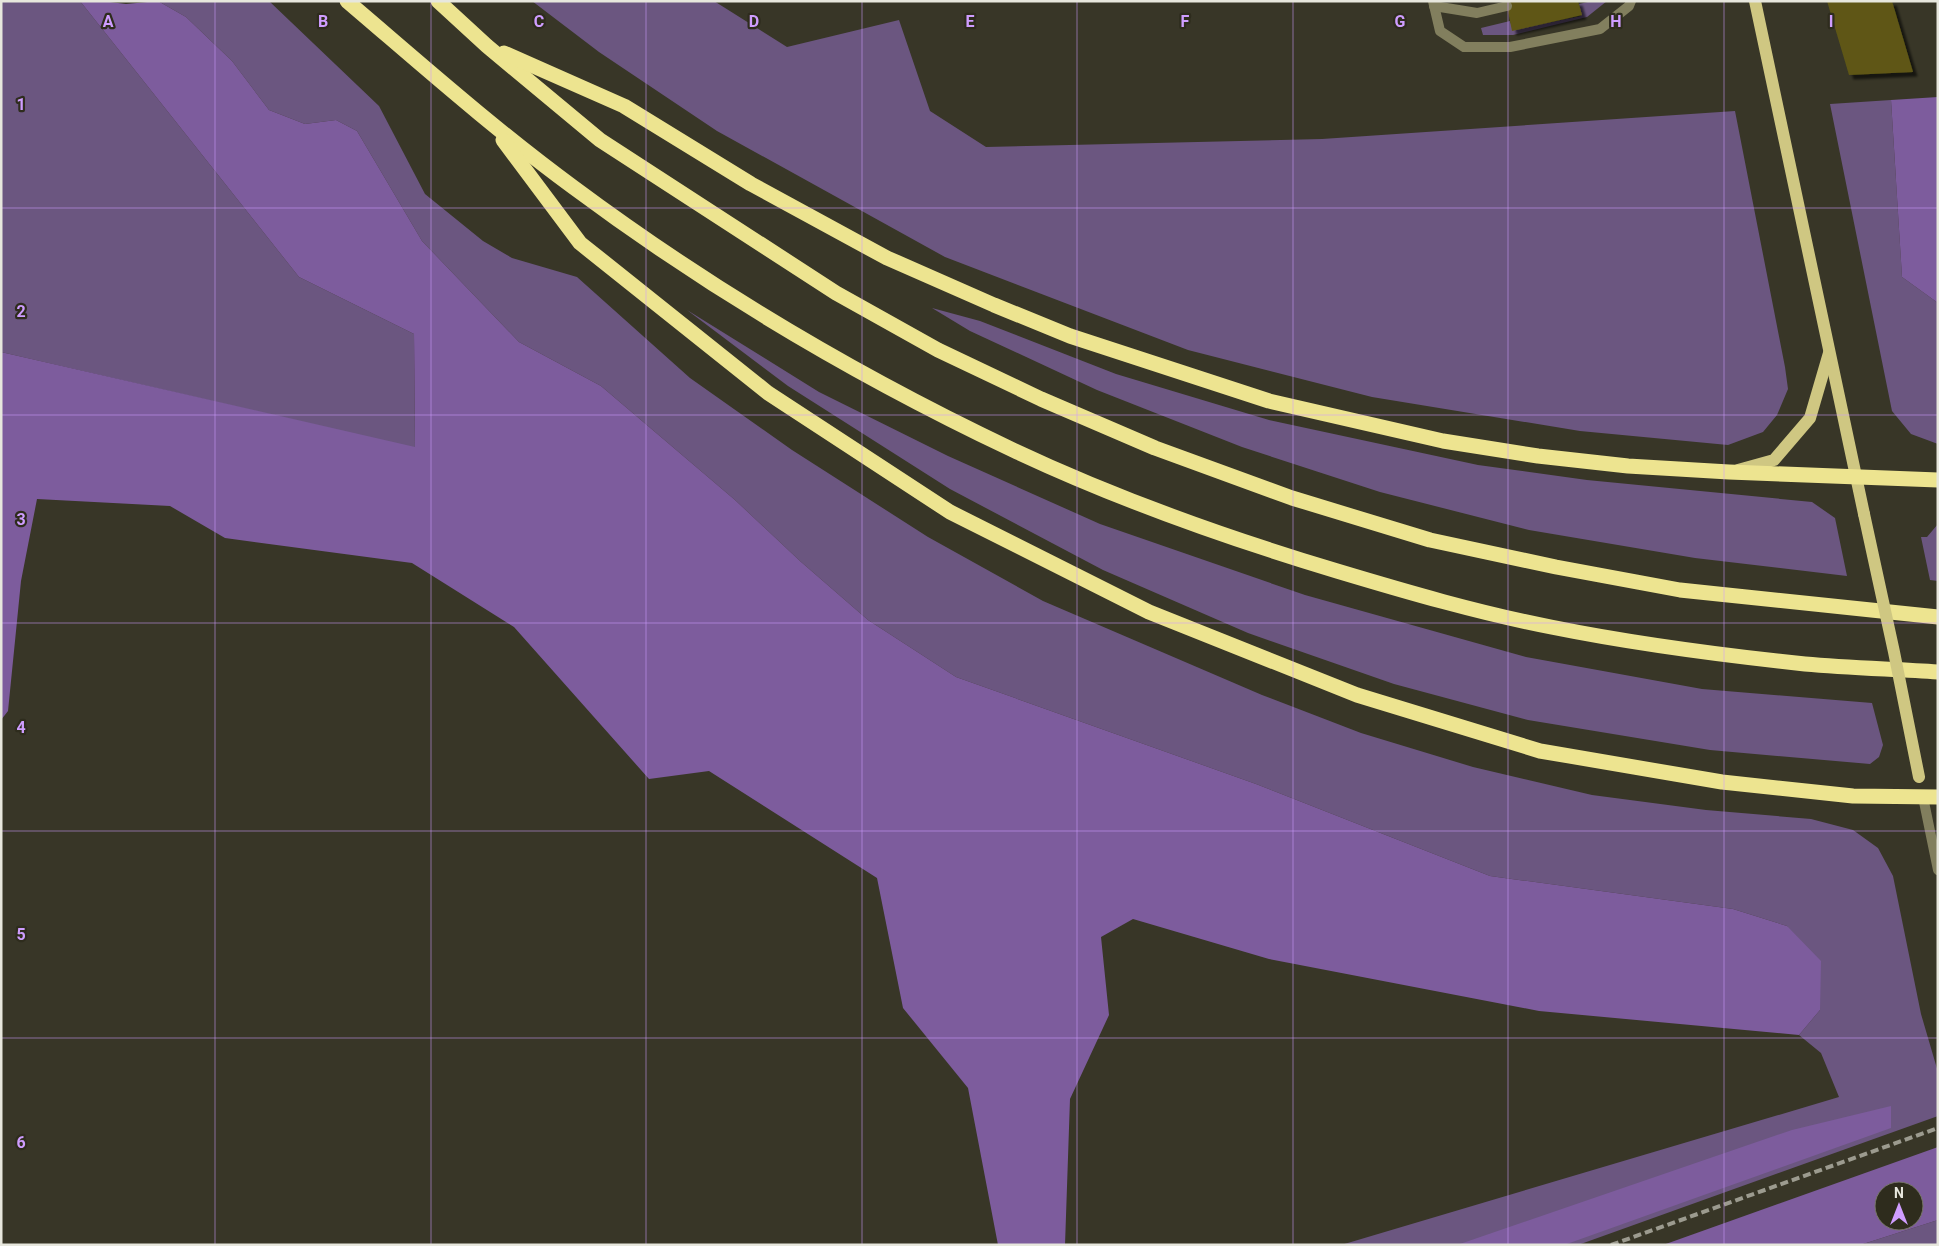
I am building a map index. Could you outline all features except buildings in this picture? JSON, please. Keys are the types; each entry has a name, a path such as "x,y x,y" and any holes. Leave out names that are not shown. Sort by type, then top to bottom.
{"highway":[{"path":"347,1 492,124 574,188 668,253 811,344 905,396 1016,451 1124,497 1282,554 1415,595 1548,627 1681,650 1810,664 1938,672"},
{"path":"438,1 487,46 600,140 836,293 938,350 1041,399 1155,448 1292,498 1430,540 1556,568 1680,590 1938,617"},
{"path":"487,46 624,106 751,184 887,258 1070,336 1269,401 1443,440 1538,456 1628,466 1938,480"},
{"path":"492,124 580,243 768,393 950,512 1149,612 1357,695 1540,752 1722,782 1853,796 1930,797"}],"main road":[{"path":"1755,1 1858,477 1919,777 1930,797"},
{"path":"1729,472 1774,460 1810,418 1830,351"}],"street":[{"path":"1507,6 1477,12 1434,4 1440,31 1464,47 1510,48 1600,29 1629,6 1631,1"},
{"path":"1930,797 1938,870"}],"shaded area":[{"path":"1,1 80,1 299,277 414,334 415,448 1,352"},
{"path":"80,1 126,4 158,1 186,17 232,61 269,110 305,124 336,120 357,131 422,241 519,342 601,386 735,500 800,561 868,620 956,677 1256,784 1490,876 1733,909 1787,926 1821,961 1820,1010 1799,1035 1539,1011 1269,959 1133,919 1101,937 1109,1015 1070,1099 1065,1245 998,1245 968,1088 903,1008 877,878 709,771 649,779 514,627 412,563 225,538 170,506 37,499 21,581 8,711 1,720 1,352 415,447 414,334 299,277"},
{"path":"158,1 269,1 379,106 425,194 483,241 512,258 577,277 690,378 792,450 928,537 1043,601 1262,695 1361,733 1473,767 1592,795 1706,810 1811,819 1853,830 1878,848 1893,876 1921,1014 1938,1072 1938,1116 1578,1245 1341,1245 1839,1097 1821,1053 1799,1035 1820,1010 1787,926 1733,909 1490,876 1256,784 956,677 868,620 800,561 735,500 601,386 519,342 422,241 357,131 336,120 305,124 269,110 232,61 186,17"},
{"path":"532,1 714,1 787,47 899,20 930,111 986,147 1322,139 1735,111 1788,389 1777,415 1763,432 1728,445 1580,431 1372,397 1188,350 945,257 717,131 599,52"},
{"path":"1592,1 1607,1 1587,17 1513,35 1483,35 1481,28 1510,21 1513,30 1581,16 1579,4"},
{"path":"1938,97 1938,303 1902,277 1891,100"},
{"path":"1891,100 1902,277 1938,303 1938,444 1911,434 1892,411 1830,104"},
{"path":"932,308 980,321 1116,374 1269,420 1478,465 1587,480 1812,502 1835,518 1847,576 1695,558 1529,530 1380,492 1242,447 1097,390 970,331"},
{"path":"687,310 819,392 948,456 1100,524 1305,595 1526,657 1702,689 1872,703 1883,745 1879,757 1870,764 1710,750 1528,720 1394,684 1248,633 1103,570 950,489 788,386"},
{"path":"1938,524 1938,581 1930,580 1921,537 1927,537"},
{"path":"1891,1106 1891,1128 1564,1245 1457,1245 1792,1130"},
{"path":"1938,1147 1938,1220 1924,1224 1924,1181 1874,1181 1874,1231 1904,1231 1860,1245 1663,1245"},
{"path":"1938,1220 1938,1245 1860,1245 1904,1231 1924,1231 1924,1224"}],"railway":[{"path":"1611,1245 1938,1128"}]}
